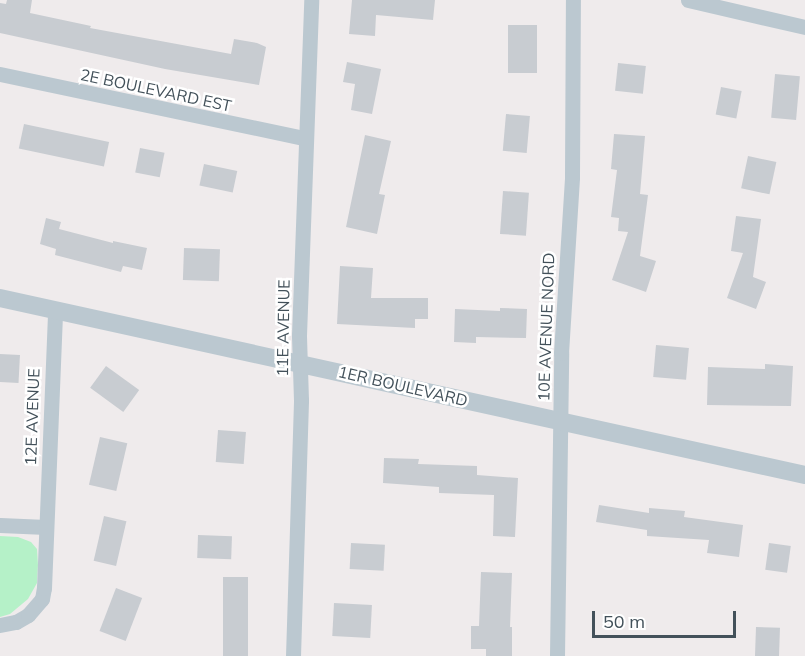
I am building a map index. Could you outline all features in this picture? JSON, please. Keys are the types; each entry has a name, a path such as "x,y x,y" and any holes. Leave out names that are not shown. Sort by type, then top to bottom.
{"street":[{"name":"11E AVENUE","path":"293,656 305,138 311,0"},
{"name":"10E AVENUE NORD","path":"557,656 561,353 572,177 573,0"},
{"path":"688,0 805,27"},
{"name":"2E BOULEVARD EST","path":"0,74 305,138"},
{"name":"1ER BOULEVARD","path":"0,298 300,362 805,475"},
{"name":"12E AVENUE","path":"0,625 16,622 28,615 42,599 45,579 55,310"},
{"path":"0,525 46,527"}],"green space":[{"path":"0,536 18,537 31,542 37,549 38,565 37,583 28,599 10,614 0,617"}],"building":[{"path":"7,0 32,0 30,13 91,26 90,28 231,54 234,39 257,43 266,47 259,85 165,69 0,33 0,3 6,4"},
{"path":"352,0 435,0 433,20 376,15 375,36 349,34"},
{"path":"508,25 537,25 537,73 508,73"},
{"path":"347,62 381,69 372,114 351,110 355,84 343,82"},
{"path":"618,63 646,66 643,94 615,91"},
{"path":"775,74 800,76 796,120 771,118"},
{"path":"721,87 742,91 736,118 716,114"},
{"path":"506,114 530,116 527,153 503,151"},
{"path":"24,124 109,142 104,167 19,148"},
{"path":"614,134 645,136 640,194 648,195 640,256 656,261 646,292 612,280 628,232 618,231 619,218 611,217 617,170 611,169"},
{"path":"365,135 391,141 379,194 385,195 377,234 346,227"},
{"path":"140,148 165,153 160,177 135,173"},
{"path":"748,156 776,162 770,194 741,188"},
{"path":"204,164 237,171 233,193 199,186"},
{"path":"503,191 529,193 526,236 500,234"},
{"path":"736,216 761,219 753,277 766,282 756,309 727,298 743,253 731,251"},
{"path":"46,218 61,222 59,229 113,243 113,241 147,248 142,270 123,266 121,272 55,255 56,249 40,244"},
{"path":"184,248 220,249 219,281 183,280"},
{"path":"340,266 373,268 371,298 428,298 428,319 415,319 415,328 337,324"},
{"path":"500,308 527,309 526,338 476,337 476,343 454,342 455,309 500,311"},
{"path":"656,345 689,348 686,380 653,377"},
{"path":"0,354 20,355 19,383 0,382"},
{"path":"765,364 793,366 791,406 707,405 708,367 765,369"},
{"path":"106,366 139,390 123,412 90,388"},
{"path":"218,430 246,432 244,464 216,462"},
{"path":"100,437 127,443 116,491 89,485"},
{"path":"384,458 419,459 418,464 477,466 477,475 518,478 515,537 493,536 494,495 439,493 439,487 383,483"},
{"path":"599,505 649,513 649,508 685,511 684,517 743,525 739,557 707,553 709,540 647,536 647,530 596,522"},
{"path":"104,516 126,521 116,566 94,561"},
{"path":"198,535 232,536 231,559 197,558"},
{"path":"351,543 385,545 384,571 350,569"},
{"path":"769,543 791,546 787,573 765,570"},
{"path":"481,572 512,573 510,627 512,627 512,656 486,656 486,649 471,649 471,626 479,626"},
{"path":"223,577 248,577 248,656 223,656"},
{"path":"116,588 142,598 126,641 100,631"},
{"path":"334,603 372,605 370,638 332,636"},
{"path":"756,627 780,628 779,656 755,656"}]}
